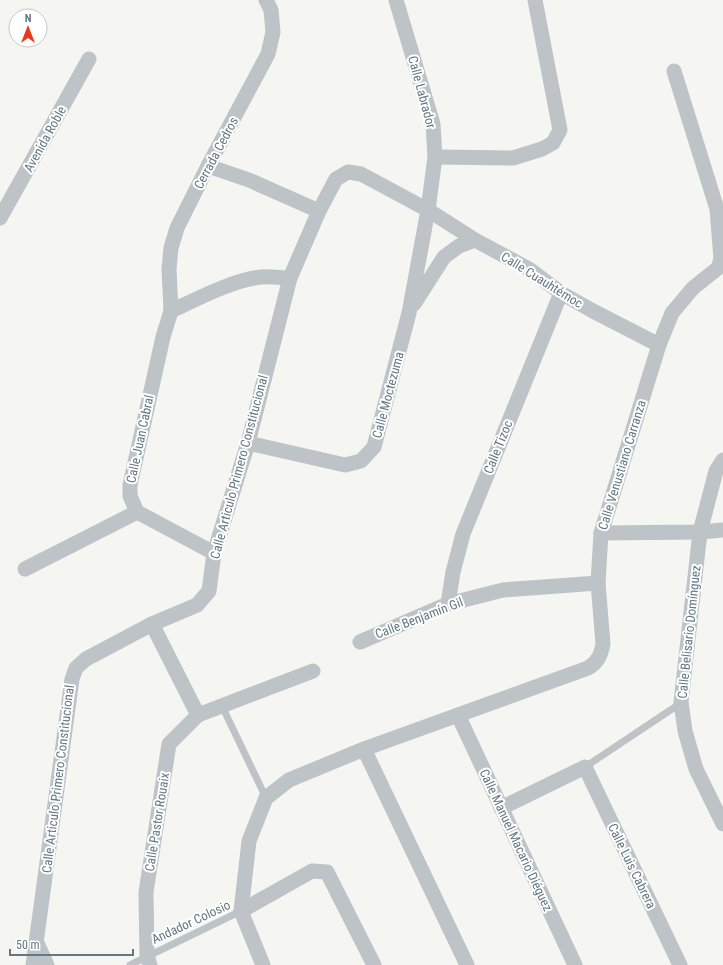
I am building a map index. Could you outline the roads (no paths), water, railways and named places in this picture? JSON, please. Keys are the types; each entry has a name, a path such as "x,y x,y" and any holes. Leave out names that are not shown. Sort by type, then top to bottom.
{"street":[{"name":"Cerrada Cedros","path":"163,337 170,311 169,269 171,248 177,228 208,166 268,54 273,32 271,10 266,0"},
{"name":"Calle Labrador","path":"396,0 433,124 435,157 428,210"},
{"path":"435,157 513,158 542,149 553,143 560,130 535,0"},
{"name":"Avenida Roble","path":"0,218 89,59"},
{"name":"Calle Venustiano Carranza","path":"266,798 290,780 364,749 588,668 596,663 602,653 603,644 598,583 601,533 659,345 672,313 693,288 718,268 721,258 720,203 674,71"},
{"path":"208,166 249,180 319,211"},
{"name":"Calle Cuauhtémoc","path":"348,172 361,174 428,210 475,240 529,269 561,293 659,345"},
{"name":"Calle Articulo Primero Constitucional","path":"33,965 72,679 76,668 86,659 152,624 197,605 209,591 214,553 248,443 290,278 319,211 336,179 348,172"},
{"name":"Calle Moctezuma","path":"248,443 345,465 361,462 374,447 409,313 428,210"},
{"path":"409,313 444,257 459,246 475,240"},
{"path":"170,311 217,290 243,281 262,277 290,278"},
{"name":"Calle Tizoc","path":"448,604 453,572 463,534 561,293"},
{"name":"Calle Juan Cabral","path":"137,512 130,496 130,485 163,337"},
{"name":"Calle Belisario Domínguez","path":"723,460 716,471 700,532 681,702 685,731 696,769 723,824"},
{"path":"25,569 137,512 214,553"},
{"path":"601,533 700,532 723,530"},
{"name":"Calle Benjamín Gil","path":"360,642 448,604 503,590 598,583"},
{"path":"152,624 198,715"},
{"name":"Calle Pastor Rouaix","path":"148,961 146,892 170,744 198,715 313,671"},
{"name":"Calle Manuel Macario Diéguez","path":"458,715 575,965"},
{"path":"364,749 467,965"},
{"path":"501,808 585,767"},
{"name":"Calle Luis Cabrera","path":"585,767 680,965"},
{"path":"263,965 241,911 249,841 266,798"},
{"path":"241,911 312,871 327,872 374,965"},
{"path":"37,943 47,965"}],"lane":[{"path":"585,767 681,702"},
{"path":"222,706 266,798"},
{"name":"Andador Colosio","path":"130,965 148,961 241,911"}]}
